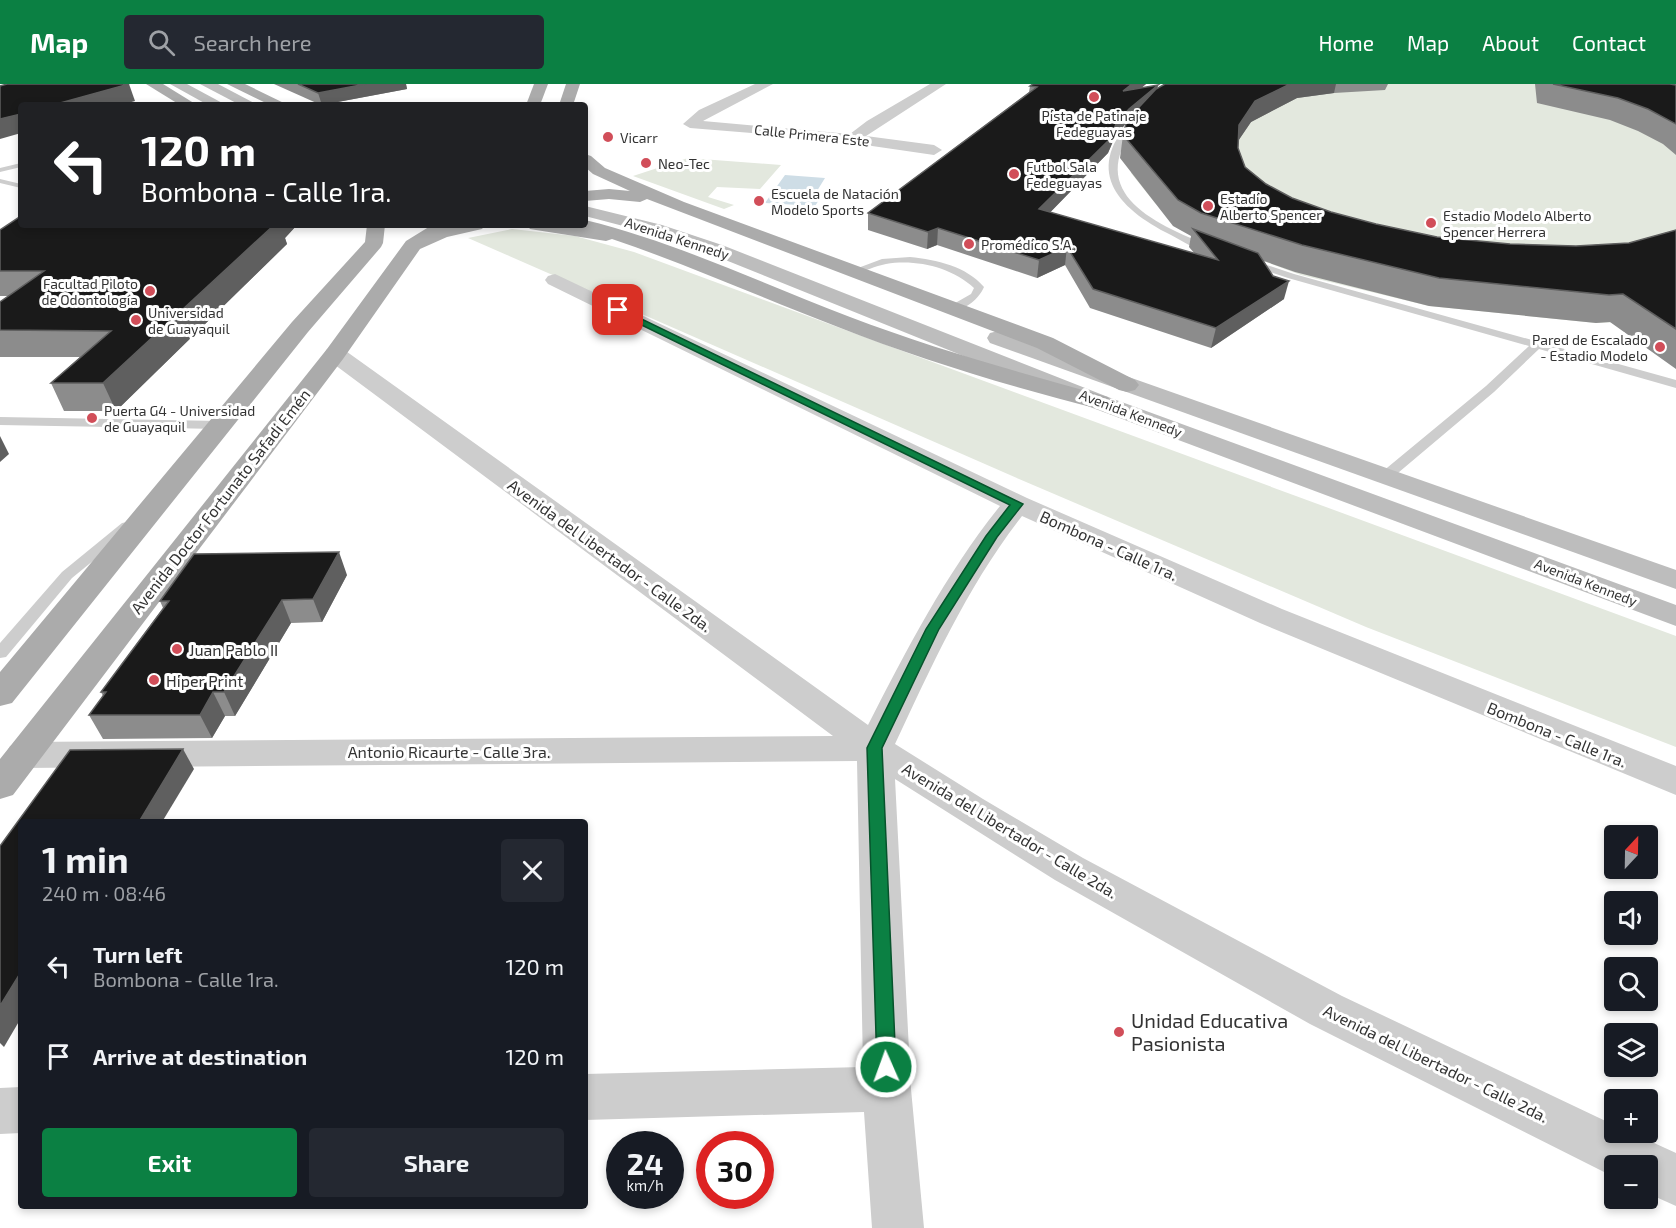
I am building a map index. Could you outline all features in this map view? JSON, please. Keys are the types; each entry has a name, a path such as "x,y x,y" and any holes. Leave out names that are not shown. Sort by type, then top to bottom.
{"main road":[{"path":"153,84 185,102"},
{"path":"207,84 245,102"},
{"path":"234,84 274,102"},
{"path":"534,102 541,84"},
{"path":"567,102 573,84"},
{"path":"179,85 213,102"},
{"path":"588,162 599,171 678,206 1045,343 1126,385"},
{"path":"588,186 678,206"},
{"path":"588,197 609,194 640,197"},
{"name":"Avenida Kennedy","path":"588,198 704,229 1126,385 1387,475 1676,580"},
{"name":"Avenida Kennedy","path":"588,212 682,238 874,311 1099,402 1676,616"},
{"path":"588,226 653,246 847,323 1006,375 1099,402"},
{"name":"Avenida Doctor Fortunato Safadi Emén","path":"0,785 334,354 412,240 441,228"},
{"path":"412,240 463,228"},
{"path":"557,228 600,234 653,246"},
{"path":"0,695 379,231"}],"street":[{"name":"Calle Primera Este","path":"766,84 704,113 690,124 854,139 934,150"},
{"path":"854,139 872,124 939,84"},
{"name":"Bombona - Calle 1ra.","path":"555,280 1017,504 1271,616 1676,781"},
{"name":"Avenida del Libertador - Calle 2da.","path":"334,354 875,748 969,809 1069,869 1326,1010 1623,1155"},
{"path":"898,1228 887,1089 875,748 933,629 992,536 1017,504"},
{"name":"Antonio Ricaurte - Calle 3ra.","path":"23,755 875,748"},
{"path":"588,1097 887,1089"},
{"path":"0,1111 18,1110"},
{"name":"Avenida del Libertador - Calle 2da.","path":"1658,1172 1676,1180"}],"lane":[{"path":"1149,107 1118,140 1112,162 1117,189 1128,203 1148,218 1192,243 1214,250"},
{"path":"0,170 18,166"},
{"path":"3,182 18,180"},
{"path":"3,182 18,185"},
{"path":"1236,258 1290,276 1676,384"},
{"path":"855,271 888,261 936,265 956,271 971,278 979,287 975,296 954,308"},
{"path":"1387,475 1537,345"},
{"path":"0,421 220,425"},
{"path":"0,653 67,575 156,503"}],"shaded area":[{"name":"Estadio Modelo Alberto Spencer Herrera","path":"1238,84 1534,84 1676,113 1676,320 1596,323 1429,306 1301,275 1215,243 1155,203 1131,173 1132,150"},
{"path":"688,158 781,165 760,189 717,187 708,197 734,205 724,209 633,176"},
{"path":"785,175 825,178 812,199 819,200 815,206 765,203"},
{"path":"512,229 575,236 634,252 1676,636 1676,747 1366,627 1019,479 468,238"}],"building":[{"path":"7,84 129,84 64,102 18,102 18,115 0,119 0,86"},
{"path":"298,84 366,84 318,93"},
{"path":"1033,84 1132,84 1123,91 1158,85 1129,109 1116,124 1111,138 1039,209 1218,260 1193,229 1258,253 1273,276 1289,281 1216,328 1093,289 1067,247 1039,260 938,228 928,232 868,213 1037,87 1030,86"},
{"path":"1165,84 1290,84 1255,101 1239,125 1238,148 1245,167 1266,184 1292,198 1331,212 1437,237 1510,244 1576,246 1629,243 1676,230 1676,329 1623,294 1609,295 1439,278 1302,245 1201,213 1178,200 1123,135 1127,120 1156,89"},
{"path":"1553,84 1676,85 1676,124 1648,109 1618,98"},
{"path":"18,218 18,228 271,228 103,383 51,383 111,331 0,330 0,302 44,271 0,271 0,230"},
{"path":"339,552 313,599 282,600 224,692 213,692 200,715 89,715 106,692 101,692 169,601 160,601 194,554"},
{"path":"183,749 141,819 20,819 70,750"},
{"path":"18,821 18,977 0,1006 0,846"}],"place":[{"name":"Pista de Patinaje Fedeguayas","path":"1094,97"},
{"name":"Vicarr","path":"608,137"},
{"name":"Neo-Tec","path":"646,163"},
{"name":"Futbol Sala Fedeguayas","path":"1014,174"},
{"name":"Escuela de Natación Modelo Sports","path":"759,201"},
{"name":"Estadio Alberto Spencer","path":"1208,206"},
{"name":"Estadio Modelo Alberto Spencer Herrera","path":"1431,223"},
{"name":"Promédico S.A.","path":"969,244"},
{"name":"Facultad Piloto de Odontología","path":"150,291"},
{"name":"Universidad de Guayaquil","path":"136,320"},
{"name":"Pared de Escalado - Estadio Modelo","path":"1660,347"},
{"name":"Puerta G4 - Universidad de Guayaquil","path":"92,418"},
{"name":"Juan Pablo II","path":"177,649"},
{"name":"Hiper Print","path":"154,680"},
{"name":"Unidad Educativa Pasionista","path":"1119,1032"}],"route":[{"path":"618,310 1017,504 962,580 933,629 875,748 886,1067"}]}
